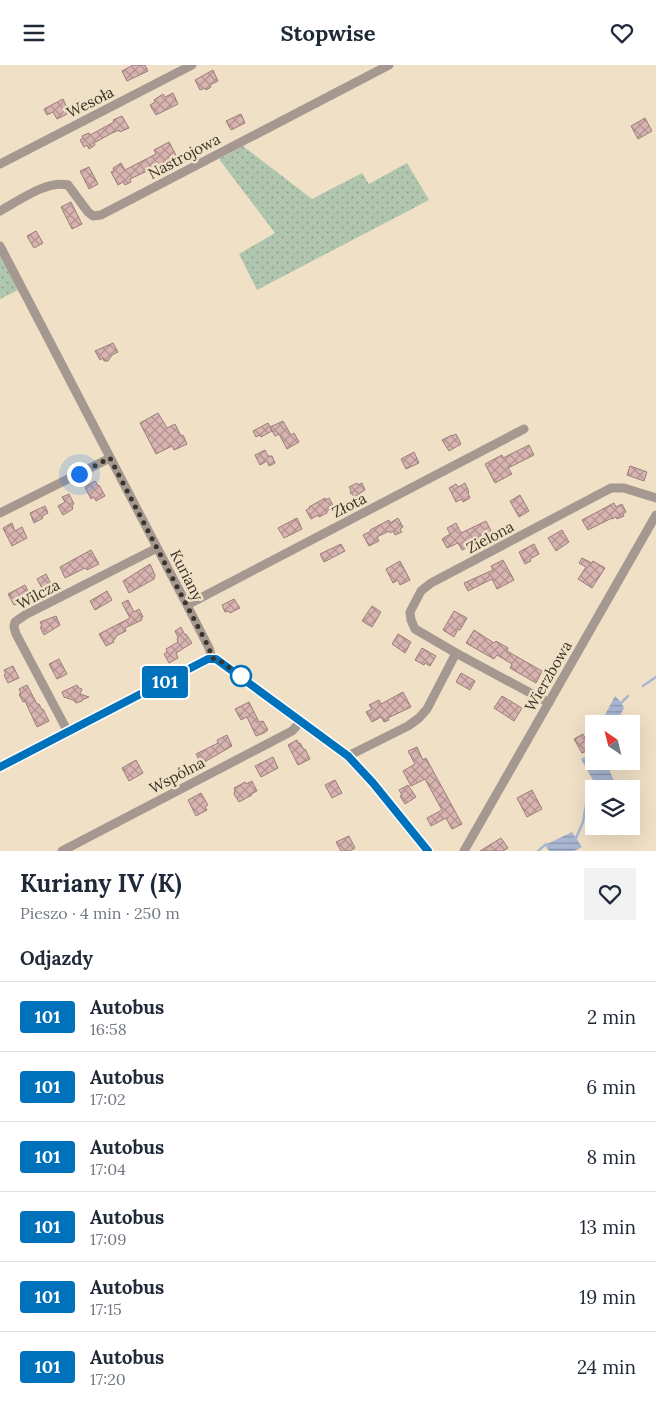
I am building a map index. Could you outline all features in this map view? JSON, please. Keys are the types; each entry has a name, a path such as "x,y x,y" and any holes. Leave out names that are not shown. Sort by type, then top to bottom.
{"street":[{"name":"Wesoła","path":"0,164 192,65"},
{"name":"Nastrojowa","path":"0,211 45,186 62,183 68,185 88,212 93,216 101,215 389,65"},
{"name":"Kuriany","path":"0,246 187,605 209,648 212,658"},
{"name":"Złota","path":"187,605 524,429"},
{"path":"0,513 110,458"},
{"name":"Zielona","path":"549,703 415,629 410,612 413,605 421,591 431,583 611,488 624,488 656,498"},
{"name":"Wierzbowa","path":"464,851 656,515"},
{"name":"Wilcza","path":"68,732 16,634 15,622 25,615 157,548"},
{"path":"348,756 408,726 419,718 427,709 456,653"},
{"path":"0,767 212,658 220,661 348,756 373,783 428,851"},
{"name":"Wspólna","path":"62,851 292,731 301,721"}],"green space":[{"path":"243,146 312,199 362,173 369,184 407,163 429,200 257,290 239,254 275,233 219,159"},
{"path":"0,255 18,290 0,299"}],"water":[{"path":"615,696 624,708 620,715 605,715"},
{"path":"585,757 585,766 581,759"},
{"path":"587,770 609,770 614,780 593,780"},
{"path":"572,832 582,847 574,851 549,851 545,845"}],"building":[{"path":"133,65 145,65 148,71 127,81 122,71"},
{"path":"213,70 218,81 210,85 211,87 206,90 205,88 200,90 195,80"},
{"path":"173,93 178,104 156,115 150,105 163,94 165,97"},
{"path":"63,99 68,110 67,114 57,119 53,112 47,115 44,109"},
{"path":"241,114 245,123 231,130 226,121"},
{"path":"122,116 129,128 112,133 94,143 95,145 89,149 87,145 84,147 80,140 83,138 82,136 89,133 90,135"},
{"path":"645,118 652,131 638,139 631,126"},
{"path":"169,142 177,157 130,179 131,182 125,185 123,182 118,185 111,172 114,171 113,168 121,163 125,170 156,154 154,150"},
{"path":"89,167 98,184 89,189 80,171"},
{"path":"71,202 82,224 72,229 61,207"},
{"path":"36,231 43,243 34,248 27,236"},
{"path":"113,343 118,352 112,355 108,361 104,361 103,358 100,360 95,351"},
{"path":"158,413 167,428 175,424 187,444 174,450 172,446 156,454 140,423"},
{"path":"283,421 291,435 294,433 299,442 287,449 279,434 275,436 270,427"},
{"path":"268,423 272,431 261,437 260,435 256,437 253,431"},
{"path":"456,434 461,444 449,451 442,440"},
{"path":"529,445 534,455 508,468 512,474 495,483 485,464 502,455 503,458"},
{"path":"265,450 268,456 272,456 275,463 269,466 267,461 260,465 255,455"},
{"path":"414,452 419,463 406,469 401,459"},
{"path":"630,466 647,472 644,481 627,475"},
{"path":"95,481 105,496 96,501 94,497 91,499 85,487"},
{"path":"357,483 358,485 362,483 365,490 354,497 350,493 349,487"},
{"path":"465,483 470,498 463,502 462,499 456,502 449,488 456,484 458,487"},
{"path":"69,494 74,504 72,506 73,509 63,515 58,506 65,502 62,497"},
{"path":"520,495 529,511 519,517 510,501"},
{"path":"325,498 325,500 329,498 334,507 327,511 327,513 311,519 306,510"},
{"path":"614,503 616,507 622,504 626,512 623,514 624,516 617,519 616,517 612,518 588,530 582,520"},
{"path":"45,506 48,513 34,523 30,513"},
{"path":"297,518 302,529 284,538 278,528"},
{"path":"398,518 403,527 400,529 402,532 395,535 393,531 390,533 389,531 377,537 379,541 369,546 363,535 389,520 390,523"},
{"path":"486,521 493,535 462,550 458,543 447,548 442,539 450,534 447,528 456,523 461,533"},
{"path":"12,523 15,531 22,527 27,538 12,546 3,528"},
{"path":"562,530 569,542 556,551 548,538"},
{"path":"341,544 345,551 324,562 320,554"},
{"path":"534,544 539,554 525,564 519,552"},
{"path":"91,550 99,564 87,570 85,568 65,578 60,567"},
{"path":"582,558 592,563 593,561 605,568 592,588 578,579 586,567 579,563"},
{"path":"503,560 514,580 497,589 492,579 468,591 464,583 493,570 491,566"},
{"path":"400,561 410,580 400,585 398,580 393,583 386,569"},
{"path":"150,564 155,575 154,579 129,593 123,581"},
{"path":"46,574 52,586 43,590 37,579"},
{"path":"25,585 31,597 26,598 28,601 20,605 19,603 14,605 8,594"},
{"path":"107,591 112,600 95,610 90,601"},
{"path":"234,599 240,608 230,613 229,611 225,612 222,605"},
{"path":"128,600 134,612 139,609 143,617 141,618 142,620 125,628 126,631 116,636 113,640 114,642 106,646 99,634 130,618 122,603"},
{"path":"372,606 381,612 372,627 362,621"},
{"path":"454,611 467,618 454,637 443,630"},
{"path":"56,616 60,625 44,635 40,622"},
{"path":"181,627 192,643 176,653 178,658 169,663 164,654 167,652 166,649 178,642 175,631"},
{"path":"474,630 494,643 496,641 508,648 507,651 542,671 536,683 510,668 512,664 497,655 494,659 466,643"},
{"path":"398,634 411,642 405,653 392,644"},
{"path":"422,648 436,656 430,666 415,660"},
{"path":"59,659 67,674 57,679 49,664"},
{"path":"13,666 19,678 8,683 4,670"},
{"path":"461,673 475,681 470,690 456,682"},
{"path":"27,685 49,721 37,727 25,701 23,702 19,694 21,693 19,689"},
{"path":"77,685 82,689 80,694 89,697 76,703 64,697 62,692"},
{"path":"403,692 411,707 388,718 389,720 384,722 381,717 372,722 366,712 372,709 369,705 379,700 381,704"},
{"path":"502,696 522,708 514,721 494,708"},
{"path":"249,702 259,722 263,721 268,730 256,736 247,717 241,720 235,709"},
{"path":"583,734 585,738 585,752 582,753 574,739"},
{"path":"227,735 232,746 201,764 196,754 218,743 217,740"},
{"path":"297,740 305,749 310,759 298,765 288,745"},
{"path":"417,747 423,760 426,758 462,824 452,829 446,818 431,826 427,818 442,810 425,779 411,786 403,771 415,764 408,751"},
{"path":"273,757 278,768 261,777 255,766"},
{"path":"136,760 143,773 129,781 122,768"},
{"path":"335,780 342,793 332,798 325,785"},
{"path":"252,781 257,791 239,802 234,794 234,788 245,782 246,784"},
{"path":"408,785 416,797 405,804 399,790"},
{"path":"532,790 542,809 527,817 517,798"},
{"path":"201,793 208,805 205,807 207,810 196,816 188,800"},
{"path":"349,836 355,848 350,851 341,851 336,842"},
{"path":"501,838 508,848 503,851 480,851"}],"waterway":[{"path":"643,686 656,677"},
{"path":"620,704 628,696"},
{"path":"573,838 576,838 583,822 585,811"},
{"path":"538,851 548,844"}],"bus line":[{"name":"101","path":"0,767 212,658 220,661 241,676 348,756 373,783 428,851"}],"route":[{"path":"79,474 110,458 209,648 212,658 220,661 241,676"}]}
